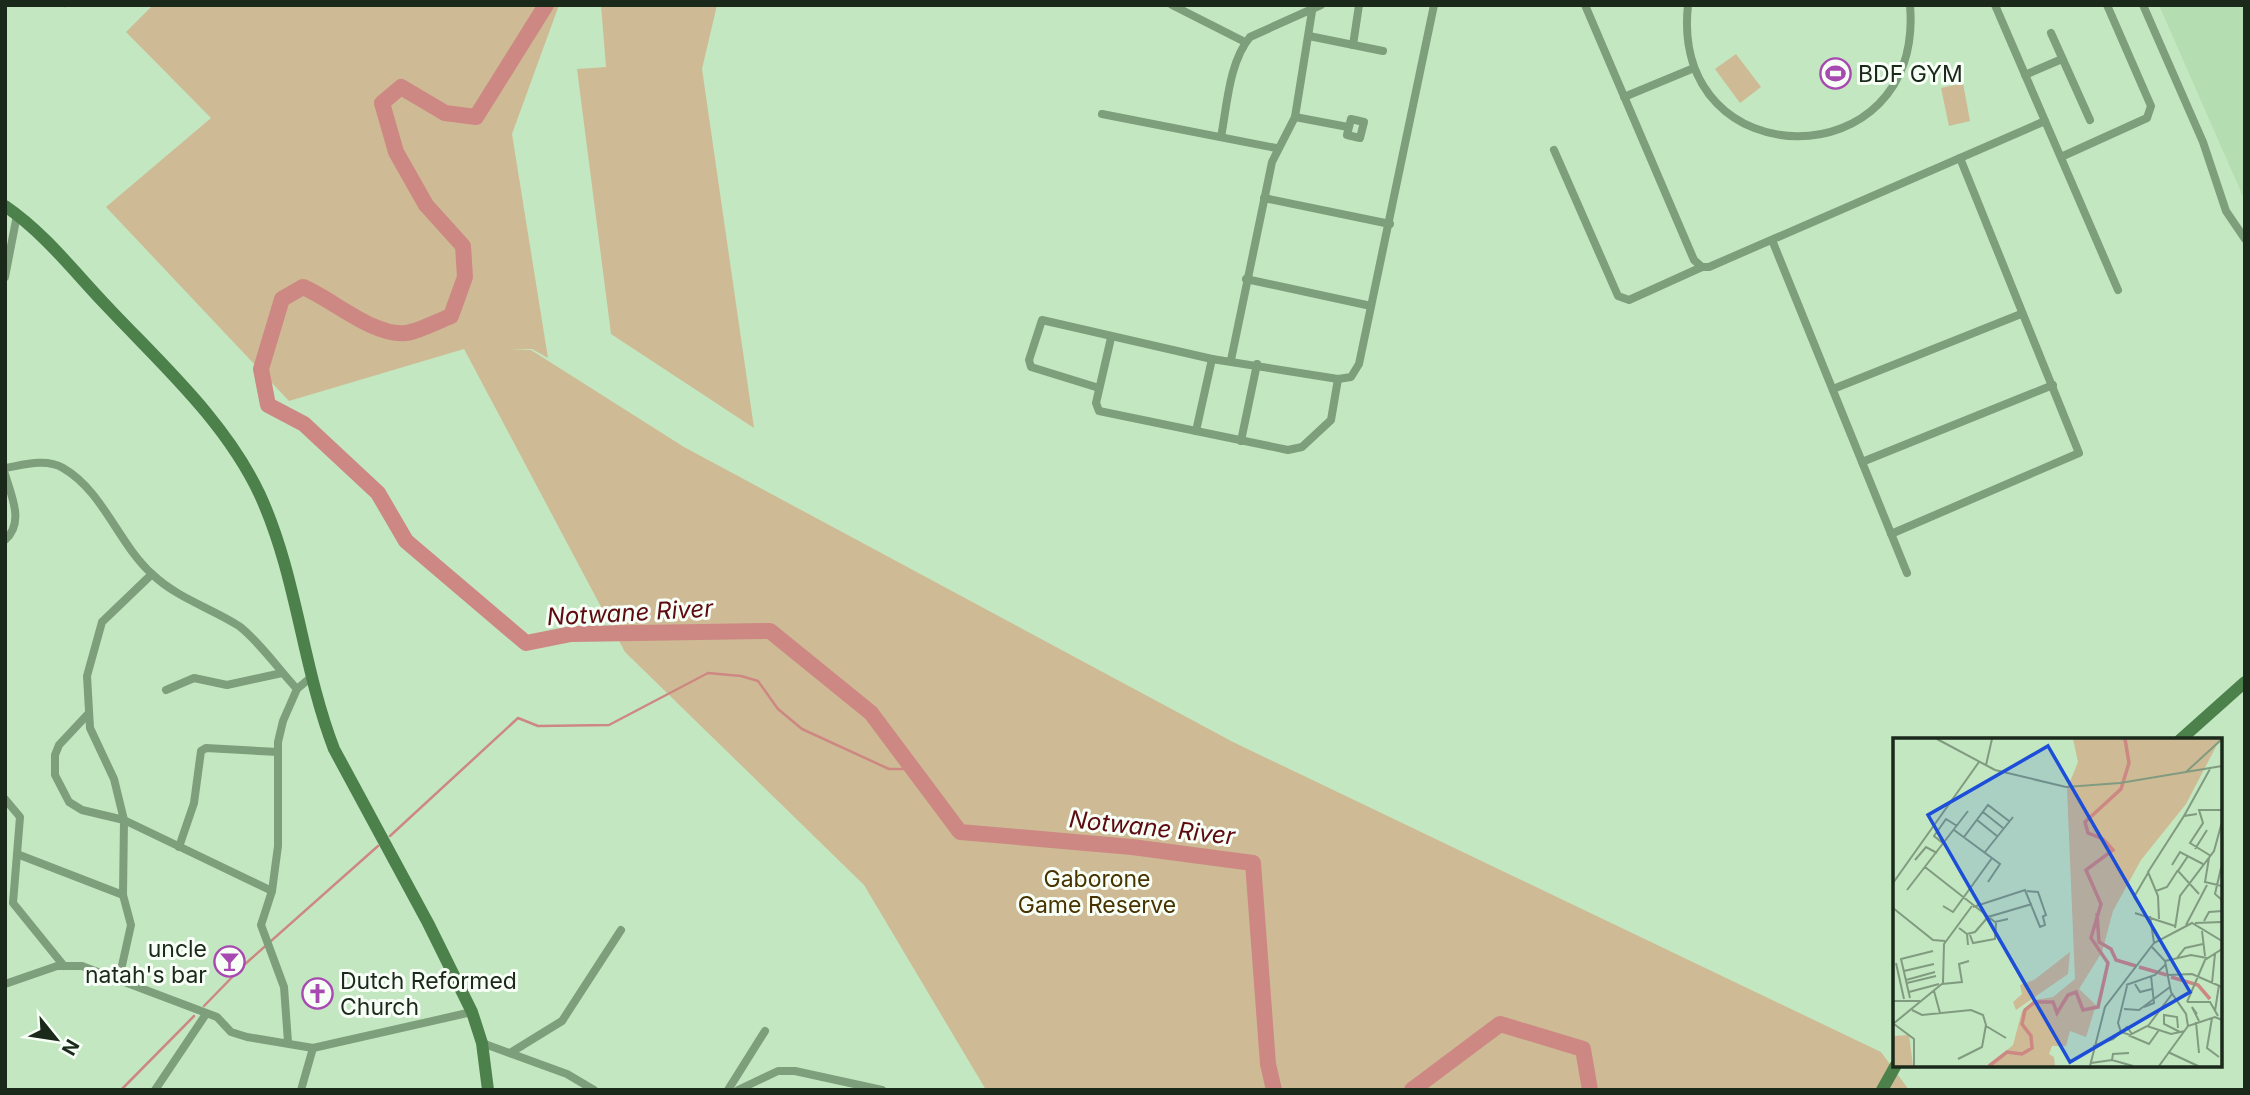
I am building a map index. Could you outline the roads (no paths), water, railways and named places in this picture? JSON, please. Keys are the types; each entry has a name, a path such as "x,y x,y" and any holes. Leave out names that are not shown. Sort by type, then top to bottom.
{"street":[{"path":"1172,5 1245,43"},
{"path":"1353,45 1359,5"},
{"path":"1099,388 1034,369 1029,360 1043,319 1111,338 1212,359 1258,364 1338,379 1352,377 1356,372 1390,224 1434,5"},
{"path":"1585,5 1694,260 1702,267"},
{"path":"1688,5 1688,47 1707,91 1724,110 1745,125 1768,134 1794,138 1819,137 1844,129 1866,116 1892,88 1908,53 1912,28 1910,5"},
{"path":"1995,5 2118,290"},
{"path":"2060,157 2147,118 2151,113 2151,106 2107,5"},
{"path":"2143,5 2203,142 2226,211 2245,239"},
{"path":"1221,137 1238,57 1245,43 1250,37 1316,6"},
{"path":"1231,360 1246,279 1276,148 1295,117 1316,6"},
{"path":"2051,33 2090,120"},
{"path":"1310,36 1383,51"},
{"path":"2025,75 2062,59"},
{"path":"1624,97 1695,68"},
{"path":"1102,114 1276,148"},
{"path":"1295,117 1348,127"},
{"path":"1554,150 1618,296 1629,300 2045,121"},
{"path":"1891,534 2079,453 1960,158"},
{"path":"1264,198 1390,224"},
{"path":"5,206 18,215 178,382 235,451 260,495 277,541 310,678 334,749 429,923 472,1012 482,1044 488,1090"},
{"path":"5,277 18,215"},
{"path":"1772,240 1907,573"},
{"path":"1246,279 1371,306"},
{"path":"1833,389 2021,314"},
{"path":"1111,338 1096,403 1099,411 1288,450 1302,447 1334,415 1338,379"},
{"path":"1196,431 1212,359"},
{"path":"1241,441 1258,364"},
{"path":"1862,462 2053,385"},
{"path":"5,468 32,463 52,464 76,477 88,488 152,575 186,599 246,632 297,689"},
{"path":"5,474 16,521 11,535 5,540"},
{"path":"119,979 131,925 123,895 124,820 114,779 93,737 88,714 87,676 97,631 102,622 152,575"},
{"path":"166,690 194,678 226,685 282,673"},
{"path":"288,1042 284,987 261,928 272,891 278,846 278,752 283,720 297,689 310,678"},
{"path":"2182,738 2245,682"},
{"path":"88,714 59,745 55,775 61,792 75,807 124,820 272,891"},
{"path":"179,847 194,803 201,751 206,748 278,752"},
{"path":"5,799 20,817 13,903 64,966"},
{"path":"17,854 123,895"},
{"path":"510,1053 562,1021 621,930"},
{"path":"5,985 64,966 82,967 223,1021 231,1032 313,1048 472,1012"},
{"path":"155,1090 206,1014"},
{"path":"728,1090 765,1031"},
{"path":"482,1044 567,1074 594,1090"},
{"path":"301,1090 313,1048"},
{"path":"1882,1090 1895,1067"},
{"path":"738,1090 778,1071 794,1070 882,1090"}],"waterway":[{"path":"60,5 65,6"},
{"name":"Notwane River","path":"546,5 476,117 445,113 401,87 382,103 396,152 426,205 463,246 465,277 451,316 411,332 394,333 353,316 303,287 282,299 261,369 268,405 304,424 378,493 406,541 526,643 571,634 770,631 871,713 960,832 1132,847 1253,863 1268,1064 1274,1090"},
{"path":"390,836 518,718 538,726 609,725 708,673 741,676 758,681 778,709 802,729 889,769 913,769"},
{"path":"204,1006 244,965 378,846"},
{"path":"121,1090 194,1016"},
{"name":"Notwane River","path":"1412,1090 1500,1024 1583,1049 1590,1090"}],"place":[{"name":"BDF GYM","path":"1835,74"},
{"name":"uncle natah's bar","path":"230,962"},
{"name":"Dutch Reformed Church","path":"317,994"}],"park label":[{"name":"Gaborone Game Reserve","path":"1097,892"}]}
